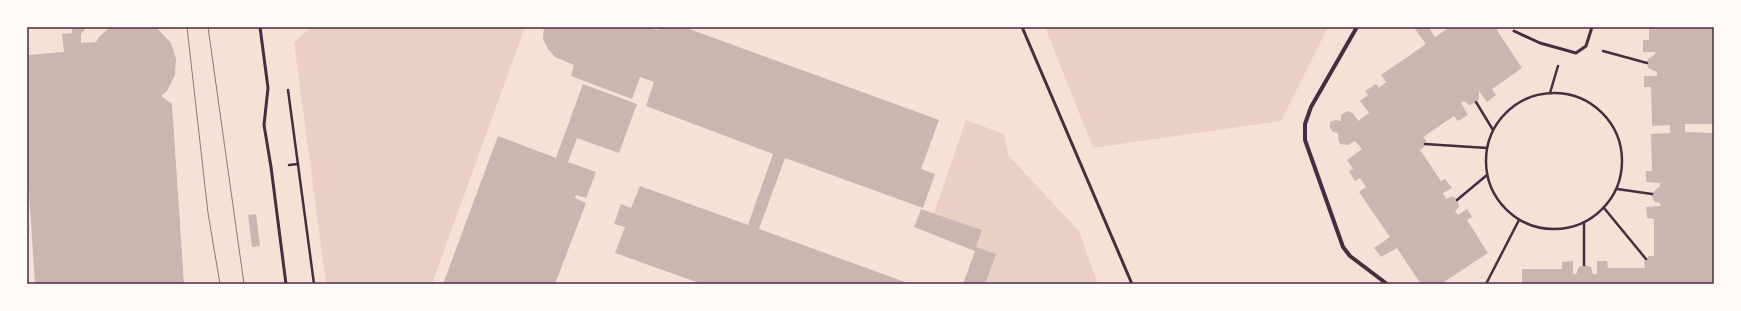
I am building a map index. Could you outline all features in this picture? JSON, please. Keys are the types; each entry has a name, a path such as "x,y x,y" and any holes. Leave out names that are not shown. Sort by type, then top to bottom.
{"street":[{"path":"1357,27 1311,107 1305,124 1305,140 1343,247 1350,256 1387,284"}],"lane":[{"path":"260,27 268,88 264,124 286,284"},
{"path":"1022,27 1132,284"},
{"path":"1514,31 1540,43 1576,53 1586,46 1592,27"}],"path":[{"path":"1586,46 1647,62"},
{"path":"1550,92 1564,49"},
{"path":"288,88 314,284"},
{"path":"1550,92 1573,95 1594,105 1610,122 1620,143 1622,166 1617,189 1604,208 1584,223 1563,228 1540,228 1519,220 1501,203 1494,193 1487,175 1487,148 1493,130 1507,111 1527,98 1550,92"},
{"path":"1476,102 1493,130"},
{"path":"1425,144 1487,148"},
{"path":"1458,200 1487,175"},
{"path":"1617,189 1652,194"},
{"path":"1604,208 1646,259"},
{"path":"1486,284 1519,220"},
{"path":"1584,223 1584,265"}],"shaded area":[{"path":"312,27 525,27 432,284 326,284 294,42"},
{"path":"1045,27 1328,27 1281,121 1093,148"},
{"path":"966,120 1004,134 1008,155 1079,231 1098,284 985,284 995,255 976,247 982,230 934,213"}],"building":[{"path":"72,27 87,27 81,34 81,43 96,42 99,37 110,27 156,27 171,43 176,59 175,75 167,91 161,96 172,104 184,284 35,284 27,162 27,55 64,52 62,34 72,33"},
{"path":"544,27 648,27 657,30 658,27 684,27 939,120 921,169 935,174 923,208 785,158 759,229 905,282 905,284 702,284 615,253 625,227 614,224 621,204 631,208 640,186 748,225 773,154 646,106 654,82 640,77 632,99 571,76 574,65 555,57 548,49 543,39"},
{"path":"1417,27 1429,27 1435,37 1450,27 1495,27 1522,68 1492,89 1496,95 1487,102 1479,91 1479,99 1475,103 1469,105 1464,101 1461,103 1468,115 1458,121 1454,116 1423,137 1426,140 1424,147 1420,150 1441,181 1445,179 1452,188 1443,193 1446,199 1453,196 1458,201 1459,207 1455,211 1458,215 1467,209 1472,217 1467,220 1488,253 1441,284 1421,284 1397,248 1381,257 1374,248 1390,237 1359,192 1366,187 1360,178 1355,181 1349,171 1353,169 1347,160 1362,149 1355,141 1348,145 1340,144 1338,133 1333,132 1330,128 1330,122 1335,120 1341,121 1341,115 1347,111 1353,113 1358,121 1369,113 1360,101 1368,95 1365,91 1376,84 1379,88 1386,82 1381,75 1426,44 1415,29"},
{"path":"1649,27 1714,27 1714,124 1685,124 1685,132 1714,133 1714,284 1522,284 1522,269 1562,269 1562,262 1573,261 1573,274 1576,274 1579,267 1585,265 1591,267 1593,274 1597,274 1597,261 1607,261 1608,268 1645,268 1644,262 1649,256 1654,256 1654,219 1647,218 1646,207 1661,206 1660,203 1655,202 1652,197 1652,193 1660,186 1660,183 1646,182 1646,171 1652,171 1651,134 1670,133 1670,125 1652,126 1651,87 1644,87 1644,76 1657,76 1657,72 1648,68 1647,63 1648,59 1656,52 1643,52 1643,40 1649,40"},
{"path":"583,84 637,104 619,153 577,138 568,162 596,172 586,198 576,195 575,198 586,203 555,284 443,284 498,136 556,158"},
{"path":"921,209 982,230 976,247 996,254 985,284 963,284 975,251 914,227"},
{"path":"256,214 260,246 252,247 248,215"}],"tram line":[{"path":"187,27 208,213 220,284"},
{"path":"208,27 244,284"}]}
